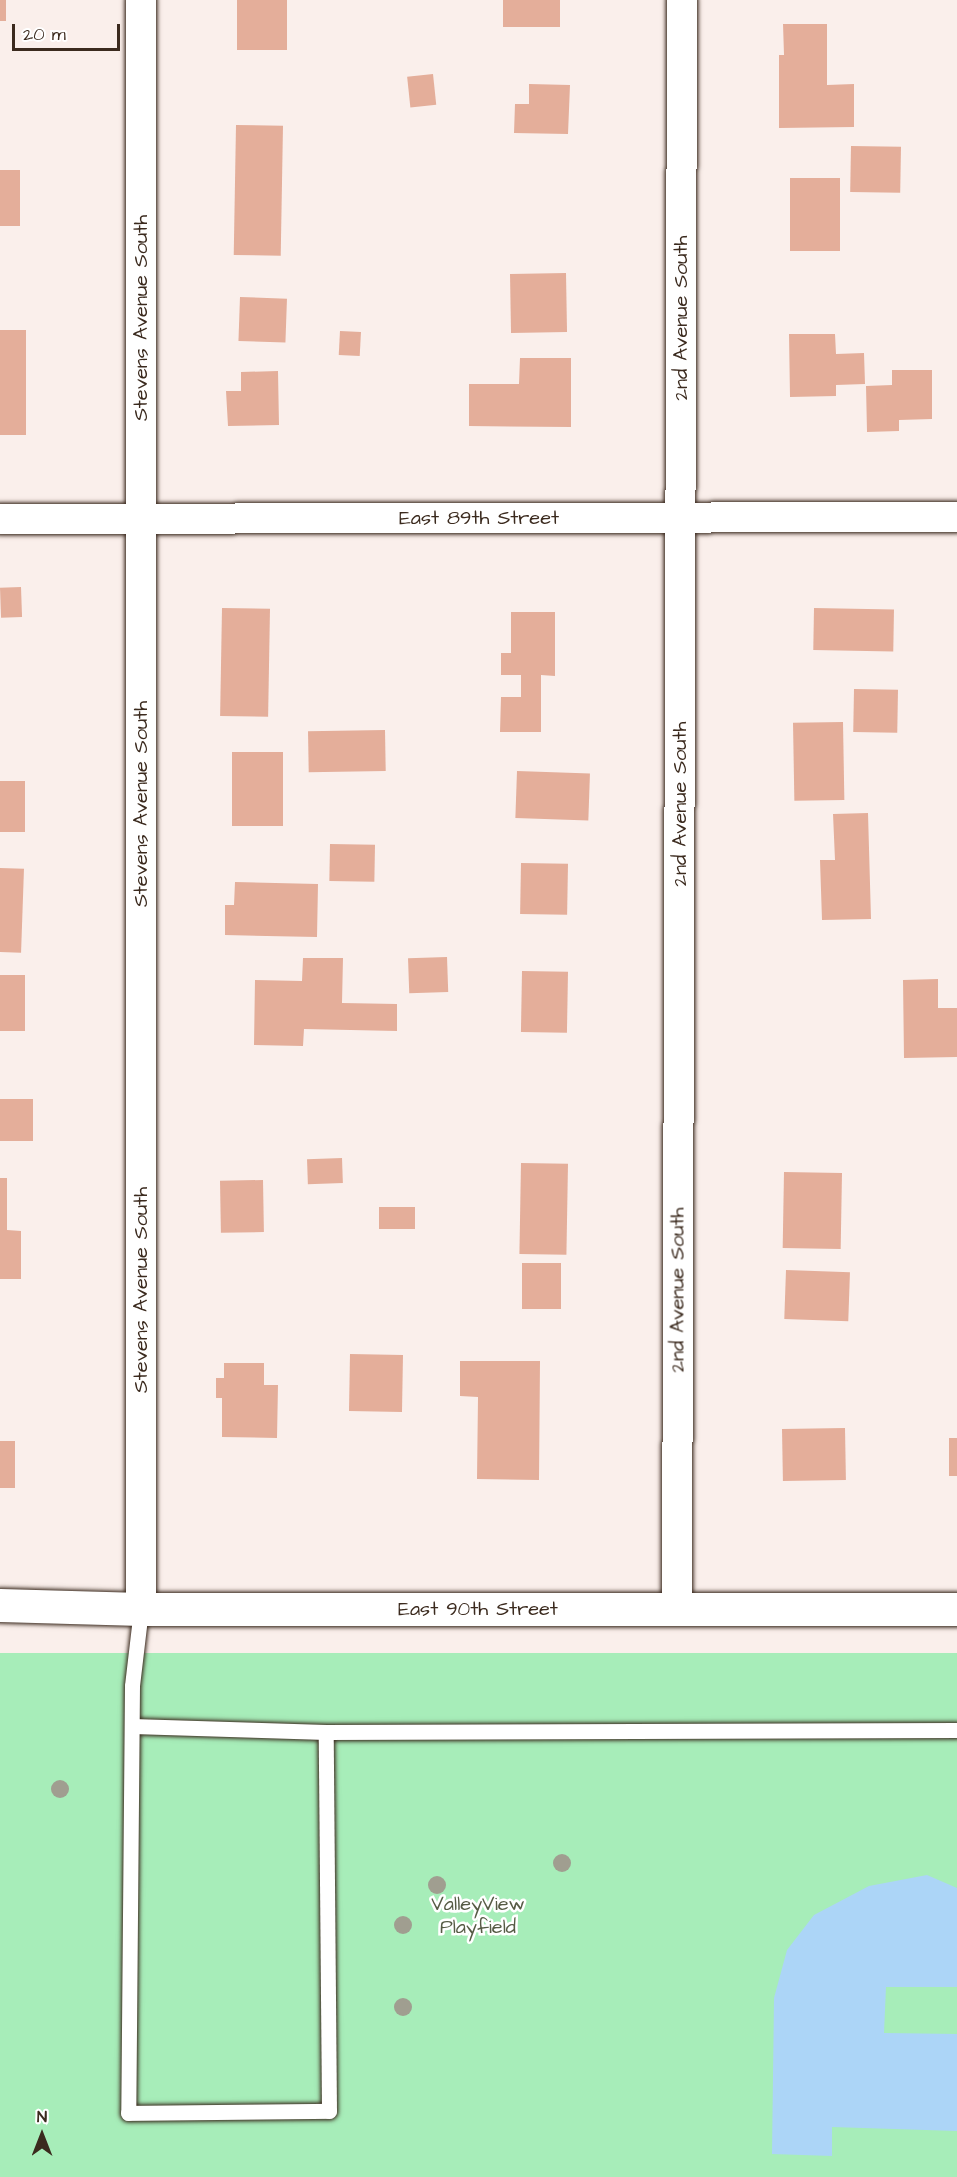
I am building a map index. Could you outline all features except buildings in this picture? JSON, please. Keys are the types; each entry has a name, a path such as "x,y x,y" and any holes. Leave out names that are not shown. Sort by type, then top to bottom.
{"street":[{"name":"Stevens Avenue South","path":"141,0 141,1609"},
{"name":"2nd Avenue South","path":"677,1609 682,0"},
{"name":"East 89th Street","path":"0,519 957,517"},
{"name":"East 90th Street","path":"0,1605 141,1609 957,1609"}],"lane":[{"path":"141,1609 132,1726 128,2114 329,2111 326,1732"},
{"path":"132,1726 326,1732 957,1730"}],"green space":[{"name":"ValleyView Playfield","path":"0,1653 957,1653 957,2177 0,2177"}],"water":[{"path":"927,1875 957,1888 957,1987 886,1987 884,2033 957,2034 957,2131 832,2127 832,2156 772,2154 774,1998 787,1950 814,1915 869,1886"}]}
